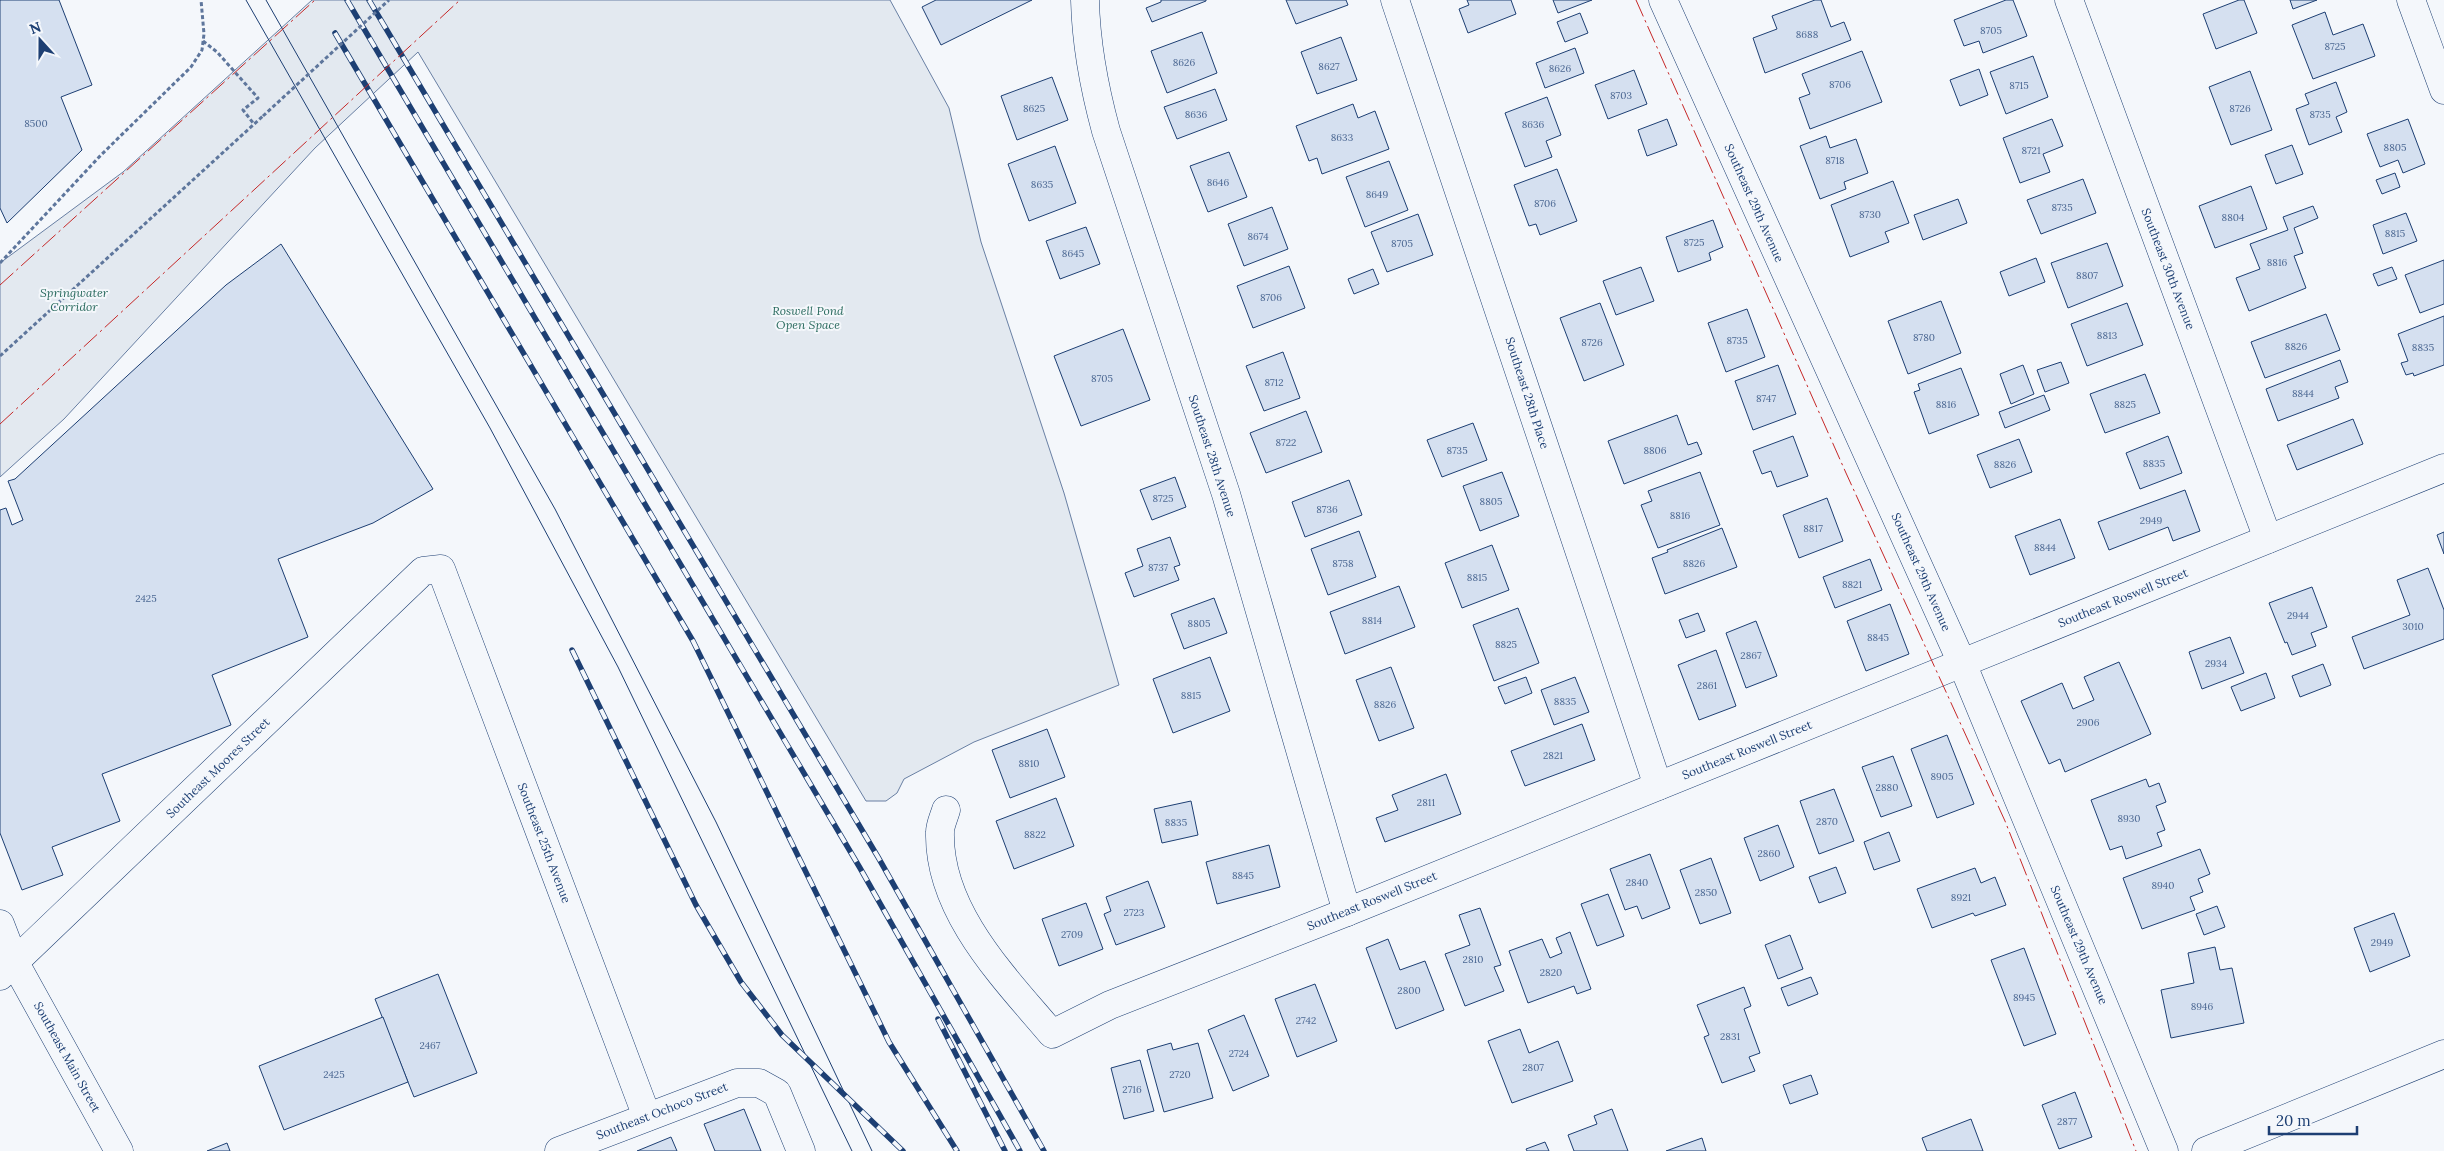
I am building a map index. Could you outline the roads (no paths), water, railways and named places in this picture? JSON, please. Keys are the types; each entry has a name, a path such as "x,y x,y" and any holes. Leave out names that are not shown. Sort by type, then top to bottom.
{"street":[{"name":"Southeast 28th Avenue","path":"1085,0 1086,28 1093,84 1106,131 1226,494 1347,912"},
{"name":"Southeast 28th Place","path":"1395,0 1658,786"},
{"name":"Southeast 29th Avenue","path":"1663,0 1962,663 2164,1151"},
{"name":"Southeast 30th Avenue","path":"2068,0 2268,539"},
{"path":"2411,0 2444,90"},
{"name":"Southeast Roswell Street","path":"946,810 940,830 942,865 961,915 999,972 1052,1034 1110,1005 1347,912 2444,468"},
{"name":"Southeast Moores Street","path":"7,969 423,571 441,569"},
{"name":"Southeast 25th Avenue","path":"441,569 647,1116"},
{"name":"Southeast Main Street","path":"0,924 7,969 119,1151"},
{"path":"2206,1151 2444,1054"},
{"name":"Southeast Ochoco Street","path":"559,1151 737,1083 759,1084 777,1093 801,1151"}],"tram line":[{"path":"246,0 490,428 618,667 852,1151"},
{"path":"266,0 555,509 716,822 872,1151"}],"railway":[{"path":"347,0 860,868 1020,1151"},
{"path":"369,0 878,857 1044,1151"},
{"path":"335,33 693,641 889,1042 957,1151"},
{"path":"572,650 696,905 741,982 782,1035 903,1151"},
{"path":"938,1019 1005,1151"}],"park label":[{"name":"Springwater Corridor","path":"74,300"},
{"name":"Roswell Pond Open Space","path":"808,318"}]}
